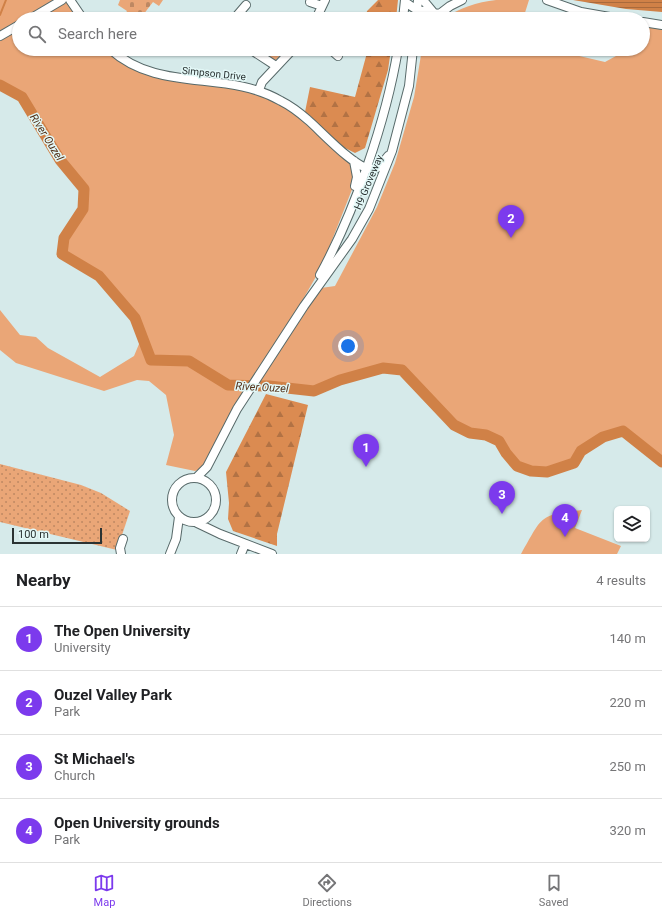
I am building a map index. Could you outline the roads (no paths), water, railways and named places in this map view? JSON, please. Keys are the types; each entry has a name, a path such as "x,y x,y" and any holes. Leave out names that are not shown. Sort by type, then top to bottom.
{"street":[{"path":"42,12 62,0"},
{"path":"70,0 78,12"},
{"path":"416,12 418,0"},
{"path":"423,0 433,12"},
{"path":"440,12 462,0"},
{"path":"547,0 581,12"},
{"path":"405,1 414,12"},
{"path":"404,12 405,1"},
{"path":"310,2 323,3"},
{"path":"240,12 246,5"},
{"path":"650,23 662,25"},
{"path":"0,36 12,29"},
{"name":"Simpson Drive","path":"120,56 136,67 161,76 233,84 259,90 294,109 352,158 369,166"},
{"path":"261,56 276,66"},
{"path":"259,90 262,82 286,56"},
{"name":"H9 Groveway","path":"304,306 341,232 369,166 398,56"},
{"name":"H9 Groveway","path":"196,478 207,467 237,409 304,306 352,239 369,209 392,150 409,86 412,56"},
{"path":"380,184 369,166 384,162 392,150"},
{"path":"341,232 344,216 356,184 357,177 352,158"},
{"path":"207,467 210,485 216,498 213,513 213,524 220,534"},
{"path":"210,485 196,478 183,481 174,490 172,502 173,508 179,517 272,554"},
{"path":"176,539 193,523 207,519 213,513"},
{"path":"170,554 176,539 179,517"},
{"path":"121,554 120,548 123,539"},
{"path":"241,554 245,544"}],"waterway":[{"path":"0,15 6,0"},
{"name":"River Ouzel","path":"0,85 22,97 60,160 84,189 83,209 64,238 62,254 99,276 135,318 151,360 189,361 228,385 269,386 314,391 340,380 383,368 402,370 454,425 470,433 486,435 499,441 506,453 517,466 531,471 547,472 574,463 581,451 603,437 623,431 662,462"}],"place":[{"name":"Ouzel Valley Park","path":"511,238"},
{"name":"The Open University","path":"366,467"},
{"name":"St Michael's","path":"502,514"},
{"name":"Open University grounds","path":"565,537"}]}
